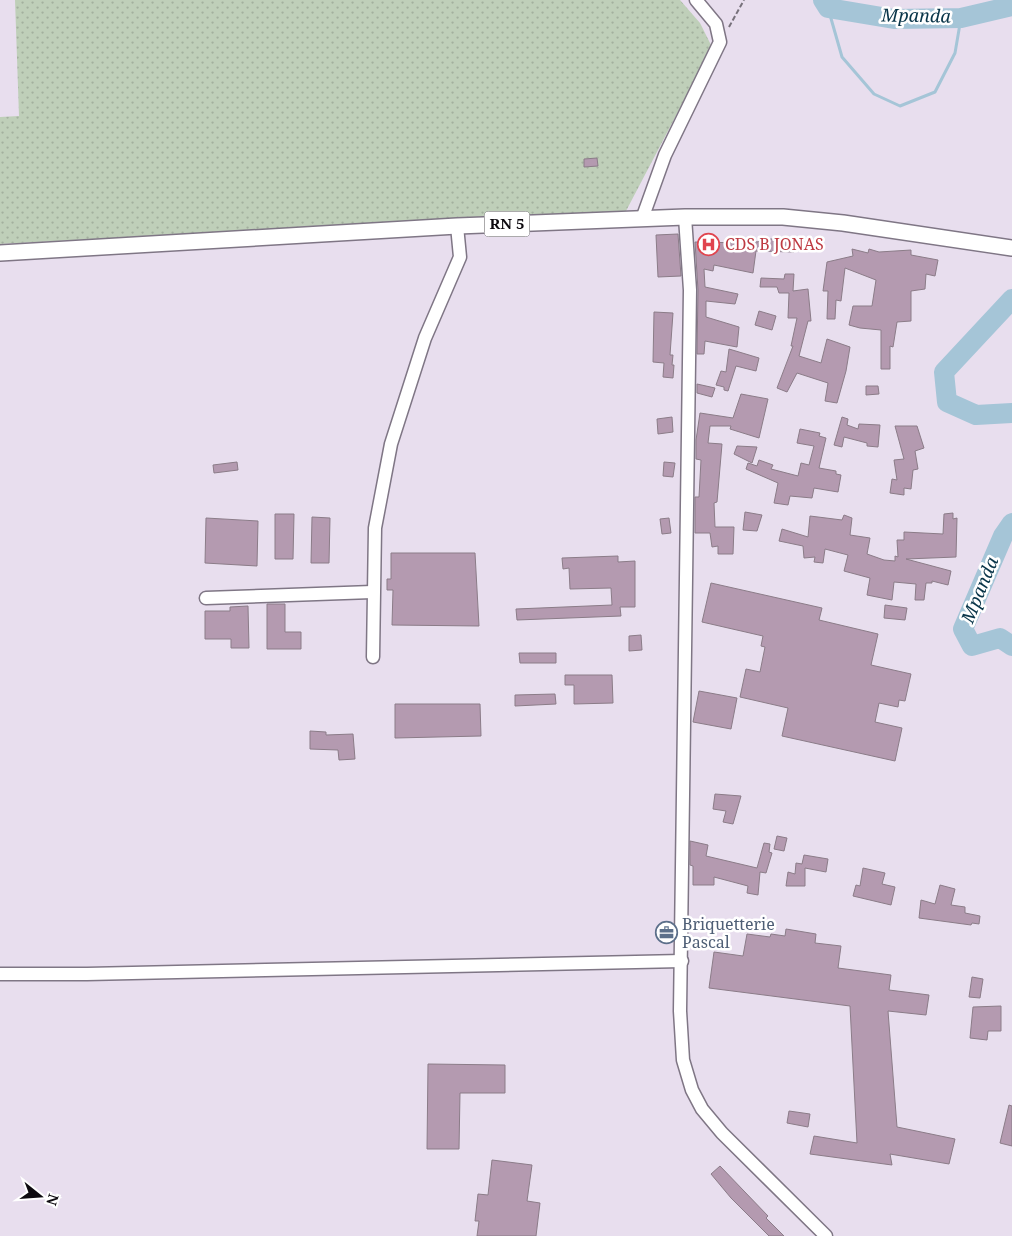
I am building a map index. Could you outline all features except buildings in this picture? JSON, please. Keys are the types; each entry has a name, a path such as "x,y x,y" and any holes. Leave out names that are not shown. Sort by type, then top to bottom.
{"main road":[{"name":"RN 5","path":"0,253 457,226 642,218 783,216 1012,248"}],"street":[{"path":"642,218 665,155 720,42 716,24 696,0"},
{"path":"685,217 690,290 680,1011 683,1060 692,1090 702,1109 722,1133 826,1236"},
{"path":"373,657 372,592 375,528 391,444 424,338 460,257 457,226"},
{"path":"206,598 372,592"},
{"path":"0,974 106,974 682,961"}],"path":[{"path":"720,42 744,0"}],"green space":[{"path":"15,0 680,0 700,23 712,47 626,211 0,244 0,117 19,116"}],"waterway":[{"name":"Mpanda","path":"823,0 828,8 894,19 961,18 1012,6"},
{"path":"828,8 842,57 874,94 900,106 935,92 955,53 961,18"},
{"name":"Mpanda","path":"1012,299 944,372 947,402 976,415 1012,413"},
{"name":"Mpanda","path":"1012,523 1003,536 963,629 972,646 1000,638 1012,646"}],"place":[{"name":"CDS B JONAS","path":"709,244"},
{"name":"Briquetterie Pascal","path":"666,933"}]}
